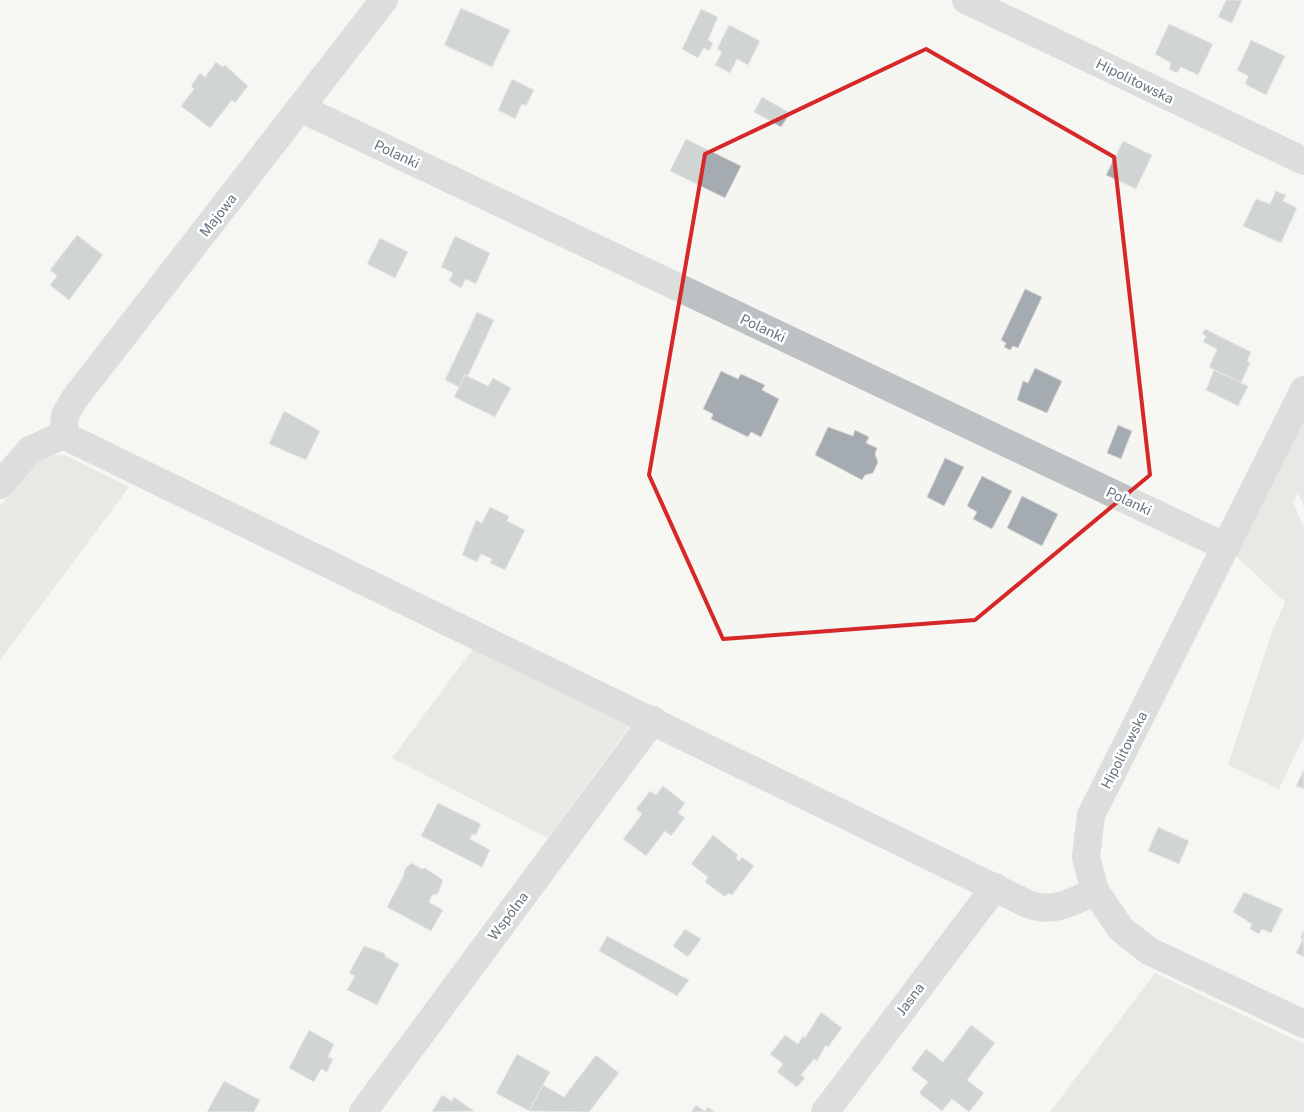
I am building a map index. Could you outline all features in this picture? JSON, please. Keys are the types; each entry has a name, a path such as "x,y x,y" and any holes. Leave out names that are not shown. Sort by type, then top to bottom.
{"street":[{"name":"Majowa","path":"63,434 65,415 75,398 384,0"},
{"name":"Hipolitowska","path":"966,0 1304,161"},
{"name":"Polanki","path":"300,108 1226,547"},
{"name":"Hipolitowska","path":"1304,390 1092,815 1086,857 1095,890 1122,929 1149,951 1304,1024"},
{"path":"0,485 30,450 63,434 1037,908 1056,907 1074,902 1095,890"},
{"name":"Wspólna","path":"363,1112 653,720"},
{"name":"Jasna","path":"826,1112 995,887"}],"highlighted area":[{"path":"926,49 1114,157 1150,475 975,620 723,639 649,475 705,154"}],"shaded area":[{"path":"1304,415 1304,506 1298,493 1293,502 1304,528 1304,736 1279,789 1228,765 1272,632 1285,602 1235,555"},
{"path":"53,454 67,456 129,487 0,660 0,506 38,459"},
{"path":"473,649 631,724 548,838 392,758"},
{"path":"1155,973 1304,1044 1304,1112 1050,1112"}],"building":[{"path":"1226,0 1242,0 1232,23 1218,17"},
{"path":"461,8 510,30 492,67 444,45"},
{"path":"701,9 718,17 708,40 713,43 709,51 704,48 698,58 682,49"},
{"path":"1169,24 1213,44 1198,75 1181,67 1177,73 1169,69 1171,63 1155,54"},
{"path":"729,25 760,41 748,65 737,59 730,73 715,65 722,52 717,49"},
{"path":"1251,40 1285,56 1266,95 1245,84 1248,76 1237,70"},
{"path":"216,62 223,67 225,65 248,86 235,103 232,100 210,128 181,106 194,89 191,86 200,73 205,77"},
{"path":"512,79 534,90 526,106 522,104 515,119 498,110"},
{"path":"762,97 790,113 781,127 754,112"},
{"path":"686,139 741,166 725,198 670,171"},
{"path":"1123,141 1152,155 1136,189 1106,175"},
{"path":"1276,191 1286,195 1283,201 1297,208 1281,243 1243,226 1256,199 1270,204"},
{"path":"77,235 103,255 69,300 50,285 57,276 50,270"},
{"path":"455,236 490,253 476,284 466,279 461,288 449,281 453,273 441,267"},
{"path":"380,238 408,252 395,278 367,264"},
{"path":"1025,289 1042,297 1018,348 1013,346 1010,350 1004,347 1006,343 1001,340"},
{"path":"477,312 494,320 468,376 465,375 459,387 445,380"},
{"path":"1205,329 1251,352 1247,361 1250,363 1241,383 1209,367 1217,349 1203,342 1206,336 1202,334"},
{"path":"1035,368 1062,381 1047,413 1017,400 1023,381 1028,383"},
{"path":"1214,370 1248,386 1238,406 1206,390"},
{"path":"721,371 738,379 741,374 765,385 762,390 779,399 761,437 751,432 748,437 711,419 713,414 703,409"},
{"path":"465,375 488,386 493,378 511,388 495,417 454,397"},
{"path":"284,411 320,431 306,460 269,444"},
{"path":"1118,425 1132,431 1121,459 1107,453"},
{"path":"828,427 853,436 855,430 869,437 866,443 877,448 875,454 878,462 873,473 865,475 862,480 815,455"},
{"path":"945,458 964,467 944,506 927,497"},
{"path":"982,476 1012,491 992,529 973,519 977,512 967,506"},
{"path":"1022,496 1058,514 1042,546 1007,528"},
{"path":"490,507 509,516 507,521 525,530 505,570 490,563 492,559 481,554 477,562 462,555 476,520 482,523"},
{"path":"1304,769 1304,789 1296,786"},
{"path":"663,786 685,803 678,813 685,818 671,836 665,831 646,856 623,839 642,814 636,809 650,791 656,795"},
{"path":"438,803 481,824 476,835 472,834 470,839 490,850 482,867 421,836"},
{"path":"1158,827 1189,841 1179,864 1148,851"},
{"path":"713,835 738,855 736,858 739,861 742,857 754,866 732,895 728,893 725,897 705,882 708,877 691,864"},
{"path":"411,863 422,869 425,868 443,880 438,894 432,895 429,902 443,910 431,931 387,907 403,877 405,869"},
{"path":"1244,892 1283,909 1271,933 1262,929 1259,934 1250,929 1252,924 1233,912"},
{"path":"685,929 701,939 688,957 673,946"},
{"path":"1304,930 1304,957 1296,953 1303,939 1300,938"},
{"path":"607,936 689,980 677,996 599,951"},
{"path":"364,946 384,953 386,957 399,964 377,1005 347,990 355,976 349,973"},
{"path":"821,1012 842,1028 828,1047 826,1045 817,1061 814,1059 801,1075 805,1078 797,1087 777,1072 783,1064 770,1054 785,1035 798,1044 803,1036 805,1038"},
{"path":"971,1025 995,1043 967,1080 984,1093 969,1112 952,1099 942,1111 919,1093 928,1082 911,1069 926,1049 943,1062"},
{"path":"309,1030 334,1044 328,1057 333,1059 327,1072 321,1069 314,1082 289,1068"},
{"path":"517,1054 550,1072 529,1111 496,1093"},
{"path":"596,1055 619,1073 589,1112 529,1111 543,1085 564,1097"},
{"path":"224,1081 260,1100 254,1112 207,1112"},
{"path":"442,1095 452,1101 454,1097 474,1111 432,1112"},
{"path":"696,1105 705,1111 708,1107 715,1112 691,1112"}]}
